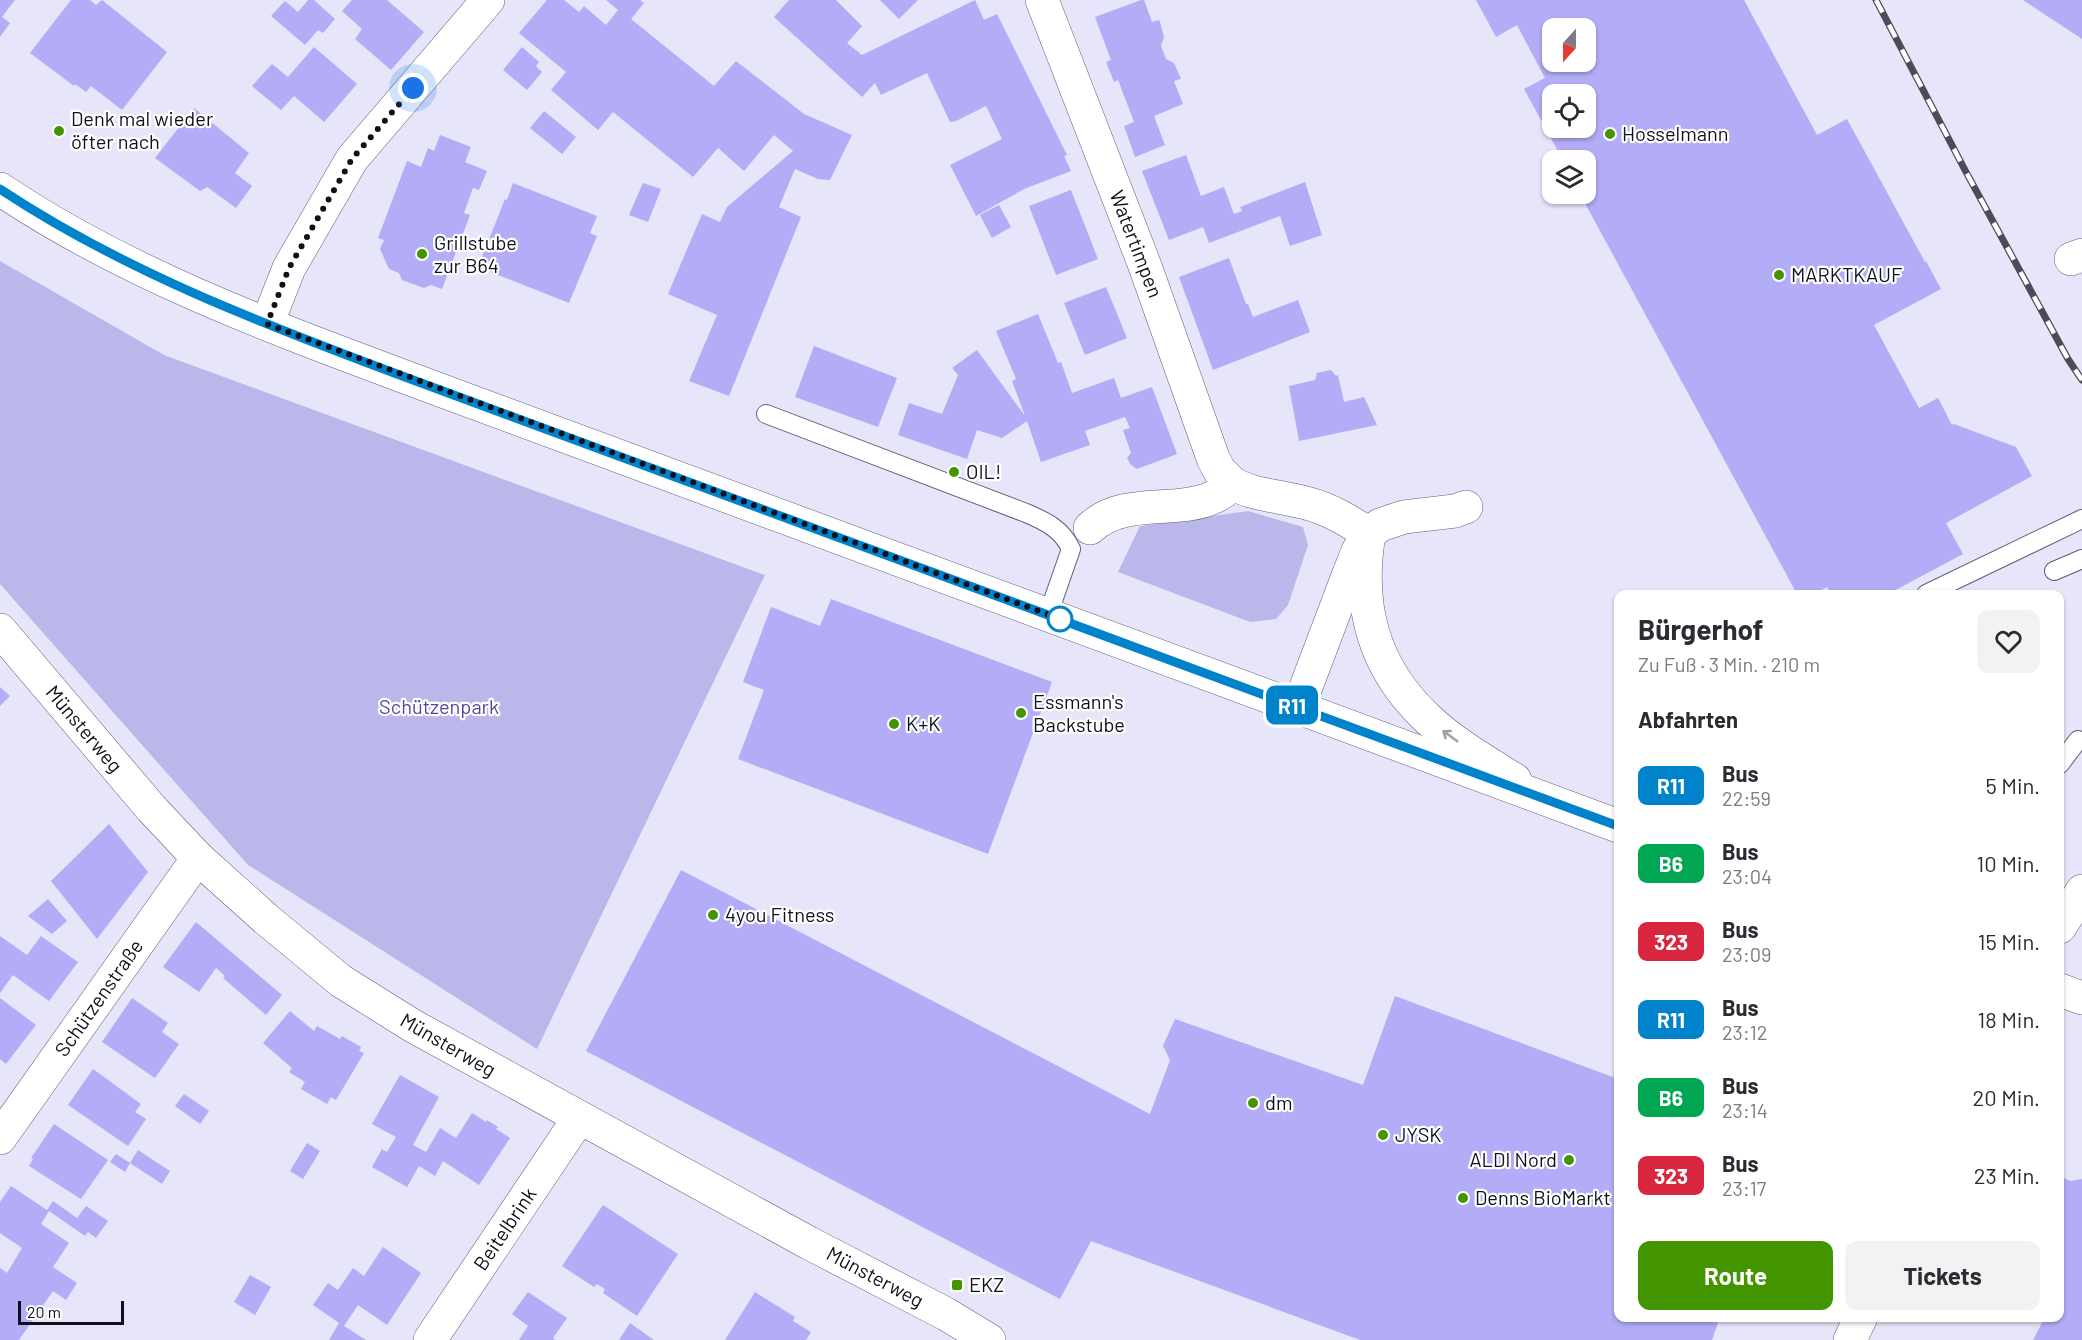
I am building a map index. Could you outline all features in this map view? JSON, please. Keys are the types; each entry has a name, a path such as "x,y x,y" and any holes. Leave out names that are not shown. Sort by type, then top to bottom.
{"street":[{"path":"267,324 289,268 352,159 488,0"},
{"name":"Watertimpen","path":"1042,0 1145,266 1213,458 1219,470 1233,484"},
{"path":"0,189 51,223 129,264 267,324 1614,825"},
{"path":"1090,528 1103,517 1116,512 1200,502 1215,497 1233,484 1244,490 1325,508 1369,534"},
{"path":"1298,708 1358,551 1369,534 1380,525 1404,517 1455,511 1466,507"},
{"path":"1369,534 1364,585 1367,610 1379,651 1396,683 1428,720 1479,757 1518,783 1572,809"},
{"name":"Münsterweg","path":"0,630 151,808 198,858 266,919 341,981 412,1026 946,1314 989,1340"},
{"name":"Schützenstraße","path":"0,1138 198,858"},
{"path":"2064,920 2082,891"},
{"path":"2064,991 2082,998"},
{"name":"Beitelbrink","path":"430,1340 579,1118"},
{"path":"1850,1340 1859,1322"}],"lane":[{"path":"766,414 1026,513 1059,531 1071,549 1048,615"},
{"path":"1934,590 2082,519"},
{"path":"2054,571 2082,559"},
{"path":"2064,759 2078,740"}],"green space":[{"name":"Schützenpark","path":"0,261 164,355 765,575 537,1049 248,865 0,584"},
{"path":"1248,511 1303,527 1308,545 1288,605 1276,619 1250,622 1118,572 1140,526"}],"building":[{"path":"0,0 15,0 2,17 10,23 0,37"},
{"path":"71,0 90,0 96,5 102,0 167,52 122,110 91,86 86,92 75,84 74,86 30,53"},
{"path":"308,0 314,0 335,19 323,33 318,30 305,45 271,16 285,1 298,12"},
{"path":"352,0 387,0 424,32 391,70 355,39 362,29 342,11"},
{"path":"547,0 564,0 579,12 584,6 606,25 618,10 606,0 640,0 644,3 631,19 714,86 736,61 804,114 852,135 830,180 818,179 795,169 779,207 801,217 729,396 689,381 717,315 668,294 702,214 720,222 727,207 793,151 774,135 744,171 718,148 693,177 613,112 598,130 551,90 566,72 519,33"},
{"path":"789,0 836,0 862,26 847,43 862,55 975,0 984,20 997,14 1067,155 1064,156 1071,171 1024,189 976,216 950,165 1002,139 986,106 950,122 927,73 881,95 875,83 862,97 774,17"},
{"path":"880,0 918,0 899,19"},
{"path":"1144,0 1152,22 1159,20 1160,22 1164,37 1161,46 1166,59 1174,63 1181,79 1174,81 1183,104 1154,116 1165,145 1135,157 1124,126 1134,122 1118,80 1114,82 1106,62 1111,60 1095,17"},
{"name":"MARKTKAUF","path":"1476,0 1744,0 1817,135 1847,119 1941,289 1874,325 1919,408 1938,398 1952,425 2016,447 2032,476 1946,523 1963,554 1896,590 1829,590 1827,587 1821,590 1795,590 1585,204 1596,204 1596,150 1558,150 1551,138 1596,138 1596,84 1542,84 1542,122 1524,89 1545,78 1517,25 1496,37"},
{"path":"2023,0 2082,0 2082,39"},
{"path":"314,47 357,84 324,122 294,96 281,110 252,86 272,64 288,77"},
{"path":"522,47 539,62 536,66 542,72 527,90 503,70"},
{"path":"194,108 249,153 235,173 252,186 236,208 207,187 200,191 155,158"},
{"path":"544,111 576,137 562,154 530,128"},
{"path":"440,135 471,147 465,162 487,171 479,190 473,188 464,213 470,215 442,289 431,285 424,288 402,280 399,273 389,269 380,249 384,240 378,238 407,161 421,167 428,148 434,151"},
{"path":"1186,155 1201,196 1224,187 1234,214 1242,211 1240,207 1305,182 1322,235 1290,246 1280,216 1209,243 1203,227 1169,240 1142,171"},
{"path":"513,183 597,216 590,233 597,236 569,303 478,267"},
{"path":"643,183 661,189 648,222 629,215"},
{"path":"1071,190 1098,259 1056,275 1029,206"},
{"path":"999,205 1011,227 992,238 980,215"},
{"path":"1229,258 1253,317 1298,300 1310,332 1213,370 1179,277"},
{"path":"1106,287 1127,338 1085,355 1064,303"},
{"path":"1038,314 1058,363 1061,362 1072,393 1114,378 1121,398 1152,387 1177,454 1137,469 1130,464 1127,458 1131,453 1123,430 1130,428 1125,417 1085,431 1090,445 1041,462 1027,421 1002,438 977,430 967,459 898,435 909,403 942,414 958,375 952,368 977,350 1025,416 1012,381 1016,379 996,331"},
{"path":"814,346 897,378 878,427 795,397"},
{"path":"1331,370 1336,376 1338,375 1344,402 1364,397 1377,425 1299,441 1289,386 1315,380 1317,373"},
{"name":"K+K","path":"831,599 1052,682 988,854 738,759 764,690 743,682 771,607 820,626"},
{"path":"0,687 10,696 0,706"},
{"path":"109,824 148,872 97,939 51,881"},
{"path":"681,870 1150,1114 1170,1060 1163,1046 1175,1019 1363,1085 1395,996 1614,1078 1614,1322 1718,1322 1712,1340 1360,1340 1091,1241 1060,1299 586,1051"},
{"path":"48,899 67,921 52,934 28,916"},
{"path":"196,922 282,995 266,1015 223,978 225,976 216,968 199,992 163,967"},
{"path":"0,936 27,955 41,936 78,962 49,1001 13,975 0,993"},
{"path":"0,998 36,1025 6,1064 0,1059"},
{"path":"132,998 168,1023 162,1032 179,1044 155,1078 102,1042"},
{"path":"290,1011 314,1031 317,1026 340,1039 342,1036 361,1047 359,1051 364,1053 336,1100 331,1097 327,1104 301,1089 305,1082 289,1072 292,1068 263,1043"},
{"path":"93,1069 141,1104 135,1112 146,1119 128,1146 68,1105"},
{"path":"400,1075 439,1097 413,1145 426,1152 440,1128 456,1138 472,1113 498,1127 496,1129 510,1138 479,1185 443,1161 435,1176 419,1166 407,1187 372,1167 382,1149 387,1152 396,1137 372,1124"},
{"path":"184,1094 209,1111 200,1124 175,1106"},
{"path":"54,1124 108,1160 81,1199 29,1166 33,1159 31,1158"},
{"path":"307,1143 320,1151 303,1179 290,1171"},
{"path":"138,1150 170,1171 162,1184 130,1163"},
{"path":"116,1154 130,1163 125,1172 110,1162"},
{"path":"2064,1178 2070,1181 2082,1179 2082,1340 2033,1340 2042,1322 2064,1322"},
{"path":"11,1186 47,1210 53,1201 77,1218 86,1206 108,1221 96,1238 88,1232 85,1236 49,1211 41,1224 69,1243 53,1267 77,1283 66,1300 53,1291 19,1340 0,1340 0,1268 7,1273 22,1248 0,1233 0,1202"},
{"path":"603,1205 678,1254 637,1316 603,1293 605,1289 597,1284 594,1287 562,1266"},
{"path":"383,1247 421,1273 387,1325 358,1305 344,1326 366,1340 329,1340 339,1323 313,1305 328,1283 338,1290 353,1268 364,1276"},
{"path":"250,1275 271,1287 255,1315 234,1302"},
{"path":"528,1292 567,1318 553,1338 555,1340 519,1340 528,1326 512,1314"},
{"path":"755,1292 795,1317 793,1321 811,1332 806,1340 725,1340"},
{"path":"630,1323 654,1340 619,1340"}],"railway":[{"path":"1876,0 1966,172 2068,359 2082,380"}],"bus line":[{"name":"R11","path":"0,189 51,223 129,264 347,356 1614,825"}],"place":[{"name":"Denk mal wieder öfter nach","path":"59,131"},
{"name":"Hosselmann","path":"1610,134"},
{"name":"Grillstube zur B64","path":"422,254"},
{"name":"MARKTKAUF","path":"1779,275"},
{"name":"OIL!","path":"954,472"},
{"name":"Essmann's Backstube","path":"1021,713"},
{"name":"K+K","path":"894,724"},
{"name":"4you Fitness","path":"713,915"},
{"name":"dm","path":"1253,1103"},
{"name":"JYSK","path":"1383,1135"},
{"name":"ALDI Nord","path":"1569,1160"},
{"name":"Denns BioMarkt","path":"1463,1198"},
{"name":"EKZ","path":"957,1285"}],"route":[{"path":"413,88 352,159 289,268 267,324 347,356 1068,622 1060,619"}]}
